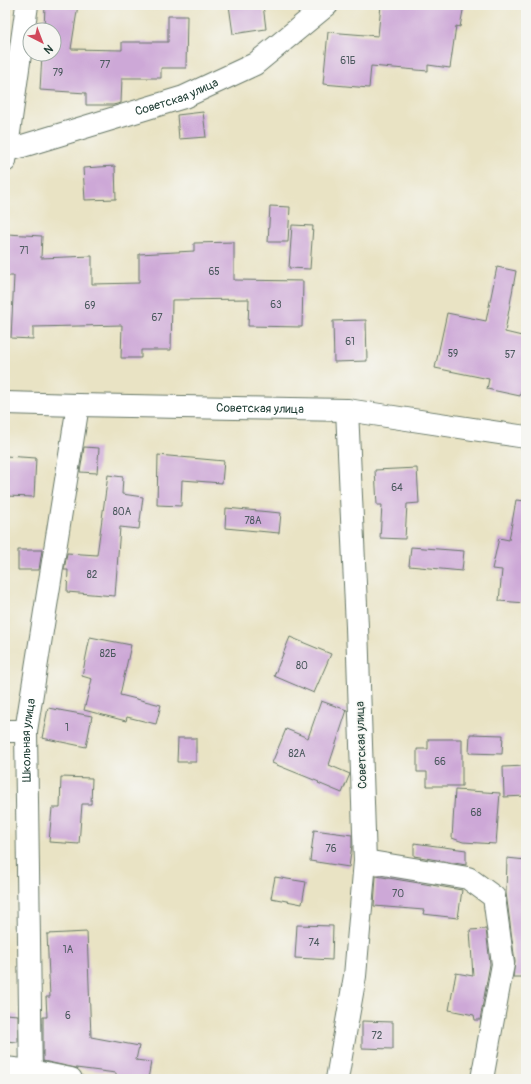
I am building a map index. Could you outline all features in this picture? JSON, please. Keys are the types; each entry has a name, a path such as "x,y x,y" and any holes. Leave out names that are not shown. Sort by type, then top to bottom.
{"street":[{"path":"6,156 27,5"},
{"name":"Советская улица","path":"6,156 184,97 255,64 327,5"},
{"name":"Советская улица","path":"5,403 347,410 526,437"},
{"name":"Школьная улица","path":"31,1075 15,731 78,405"},
{"name":"Советская улица","path":"338,1079 356,976 365,861 357,620 347,410"},
{"path":"365,861 468,878 494,897 503,964 482,1079"},
{"path":"5,1068 31,1075 71,1079"}],"building":[{"path":"45,5 78,5 71,49 122,50 122,42 168,42 168,16 187,16 186,68 161,68 161,78 122,78 121,103 113,105 86,105 86,93 40,90 42,62 62,62 62,22 44,22"},
{"path":"229,5 263,5 266,29 233,34"},
{"path":"381,5 464,5 460,27 456,26 450,68 428,65 428,71 371,66 369,88 323,84 328,32 378,36"},
{"path":"203,112 206,137 179,139 177,115"},
{"path":"115,166 116,199 85,200 83,168"},
{"path":"270,206 290,207 288,242 268,242"},
{"path":"292,225 313,226 310,269 289,268"},
{"path":"7,234 42,236 41,258 92,256 92,284 139,283 139,254 194,251 194,243 234,242 234,280 303,281 302,327 248,326 249,299 172,300 171,350 141,350 141,358 121,358 122,325 33,327 33,339 11,338 14,276 5,276"},
{"path":"497,267 516,271 505,332 526,337 526,371 520,396 487,389 489,379 435,368 447,313 486,321"},
{"path":"366,320 367,361 334,362 333,321"},
{"path":"84,447 99,448 97,473 80,472"},
{"path":"158,455 224,461 222,483 182,480 181,506 157,505"},
{"path":"5,456 36,458 34,497 5,496"},
{"path":"417,468 419,503 407,504 405,539 380,538 382,505 377,505 375,470"},
{"path":"108,475 123,477 122,494 143,497 139,529 120,527 115,596 67,592 68,570 64,570 67,553 97,555"},
{"path":"516,500 526,501 526,603 499,601 502,570 492,569 499,538 509,540"},
{"path":"226,508 281,513 279,533 225,528"},
{"path":"411,547 464,551 462,571 409,566"},
{"path":"18,550 42,550 39,570 18,570"},
{"path":"90,637 131,645 120,695 161,705 156,724 127,717 126,721 84,710 92,679 82,676"},
{"path":"290,637 331,654 314,693 274,676"},
{"path":"321,701 347,710 329,765 350,774 342,793 272,763 286,729 308,738"},
{"path":"48,708 92,716 86,747 42,738"},
{"path":"470,734 503,735 502,754 469,753"},
{"path":"178,738 196,738 196,762 177,762"},
{"path":"428,739 462,739 462,786 427,786 427,772 417,772 417,749 428,749"},
{"path":"526,766 526,796 504,797 503,767"},
{"path":"61,777 92,778 91,804 82,804 79,844 49,842 52,808 60,808"},
{"path":"455,790 500,793 496,844 463,842 452,838"},
{"path":"314,830 352,835 349,867 310,861"},
{"path":"414,843 466,850 466,865 414,856"},
{"path":"507,858 526,860 526,977 513,977 515,962 506,893"},
{"path":"376,876 462,890 458,918 423,914 424,910 374,906"},
{"path":"275,877 306,882 302,904 271,898"},
{"path":"297,925 333,926 332,960 295,958"},
{"path":"486,929 490,964 480,1020 475,1020 474,1015 449,1010 456,973 473,976 470,930"},
{"path":"87,932 91,1037 139,1046 136,1060 151,1062 148,1079 128,1079 116,1077 116,1073 76,1068 43,1061 43,1017 47,1017 46,997 50,997 47,934"},
{"path":"5,1014 18,1015 18,1042 5,1041"},
{"path":"362,1021 393,1022 393,1049 362,1048"}]}
